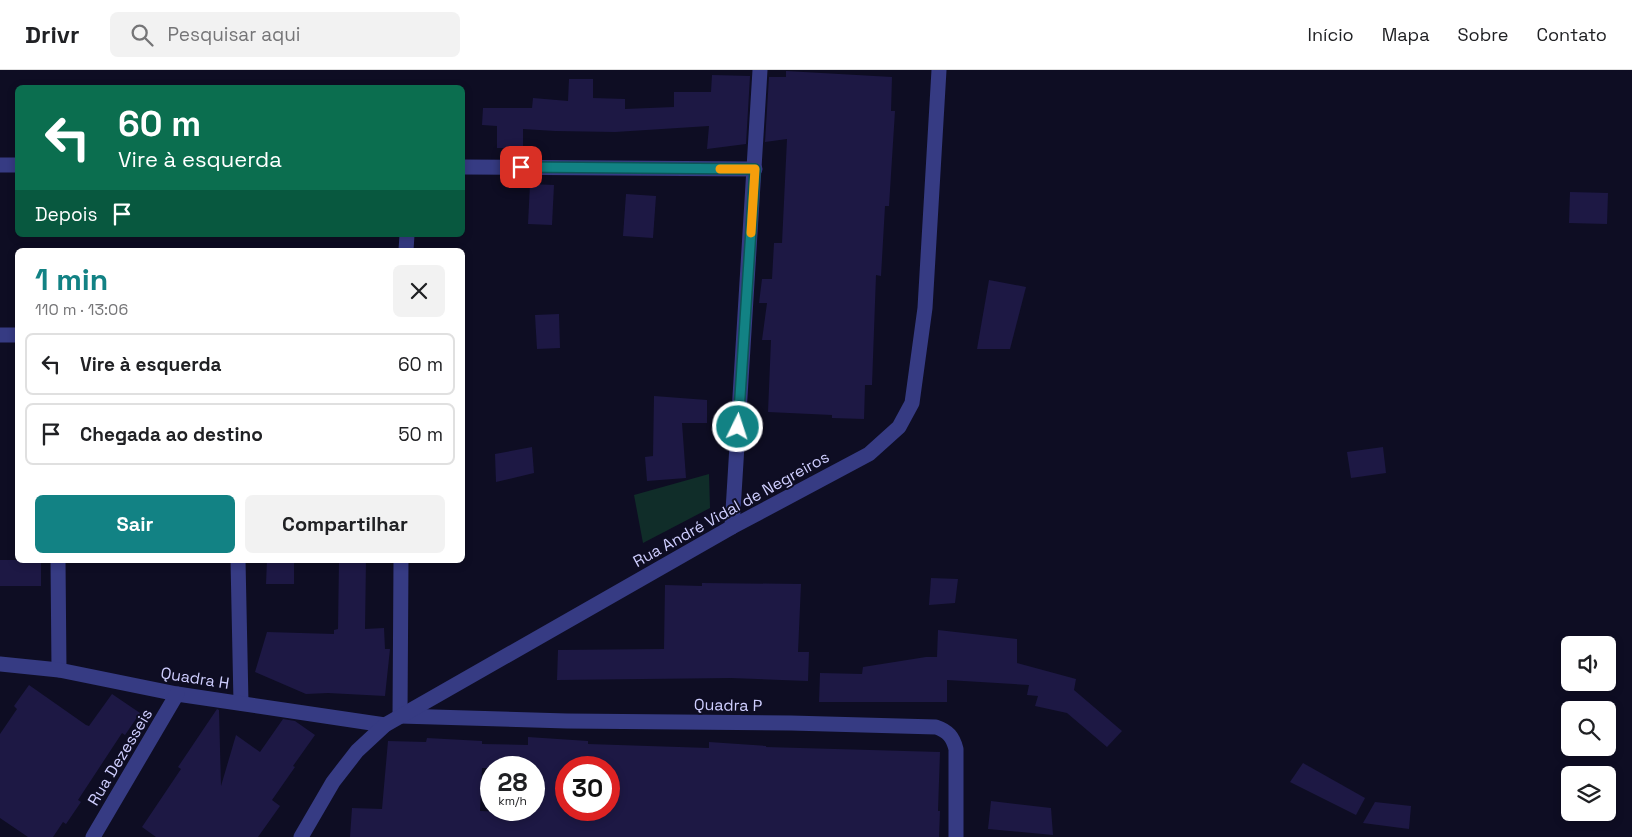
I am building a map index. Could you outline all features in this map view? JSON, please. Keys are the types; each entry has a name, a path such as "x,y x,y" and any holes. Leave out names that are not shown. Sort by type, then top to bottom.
{"street":[{"path":"732,527 760,70"},
{"name":"Rua André Vidal de Negreiros","path":"301,837 338,776 357,750 386,725 732,527 869,454 899,427 912,403 925,308 940,70"},
{"path":"0,166 15,165"},
{"path":"465,167 755,169"},
{"path":"0,335 15,335"},
{"path":"58,563 59,670"},
{"path":"238,563 241,703"},
{"path":"400,716 401,563"},
{"name":"Quadra H","path":"0,664 59,670 178,694 386,725"},
{"name":"Rua Dezesseis","path":"93,837 178,694"},
{"name":"Quadra P","path":"400,716 568,721 792,723 936,727 946,730 953,740 956,749 956,837"}],"green space":[{"path":"709,474 710,508 643,543 634,495"}],"building":[{"path":"786,71 892,77 891,111 895,111 889,206 885,206 881,276 876,275 872,385 865,385 864,419 832,418 832,415 768,412 771,340 762,340 767,303 759,303 762,279 772,279 774,243 782,243 787,139 765,142 769,77 786,77"},
{"path":"712,75 750,76 746,144 707,149 709,126 615,132 523,129 523,148 497,148 497,126 482,125 483,108 532,108 533,98 568,101 569,79 593,79 593,98 625,99 625,109 674,107 674,92 711,92"},
{"path":"530,184 554,185 552,225 528,224"},
{"path":"1570,192 1608,193 1607,224 1569,223"},
{"path":"626,194 656,196 653,238 623,236"},
{"path":"989,280 1026,287 1010,349 977,349"},
{"path":"559,314 560,348 537,349 535,315"},
{"path":"654,396 707,400 707,423 682,423 686,478 647,481 645,457 653,456"},
{"path":"532,447 534,473 496,482 495,454"},
{"path":"1383,447 1386,473 1351,478 1347,452"},
{"path":"0,560 15,560 15,563 41,563 41,586 0,586"},
{"path":"267,563 294,563 294,584 266,584"},
{"path":"339,563 366,563 365,629 384,628 385,649 390,649 385,696 328,693 306,694 255,672 267,632 334,634 334,630 338,629"},
{"path":"931,578 958,579 955,603 929,605"},
{"path":"702,583 801,584 798,652 809,652 808,681 731,678 557,680 558,650 664,649 665,585 702,586"},
{"path":"938,630 1017,639 1017,663 1076,679 1074,690 1122,731 1107,747 1067,713 1035,706 1038,696 1027,695 1029,685 947,680 947,702 819,702 820,673 862,674 863,667 937,657"},
{"path":"29,685 89,726 112,694 140,713 125,735 122,733 78,800 81,802 66,824 63,822 53,837 28,837 0,818 0,734 17,709 14,706"},
{"path":"217,709 219,710 221,786 236,735 260,752 283,719 295,721 315,735 272,800 280,806 258,837 156,837 142,827 181,769 178,767"},
{"path":"528,737 588,741 588,744 709,748 709,742 766,747 940,752 939,837 350,837 352,808 382,809 388,741 426,742 427,738 482,741 482,744 528,745"},
{"path":"1303,763 1365,798 1356,815 1290,782"},
{"path":"991,801 1051,808 1053,835 988,829"},
{"path":"1375,802 1411,806 1409,829 1363,823"}],"slow traffic":[{"path":"720,169 755,169 751,233"}],"route":[{"path":"521,167 755,169 738,427"}]}
